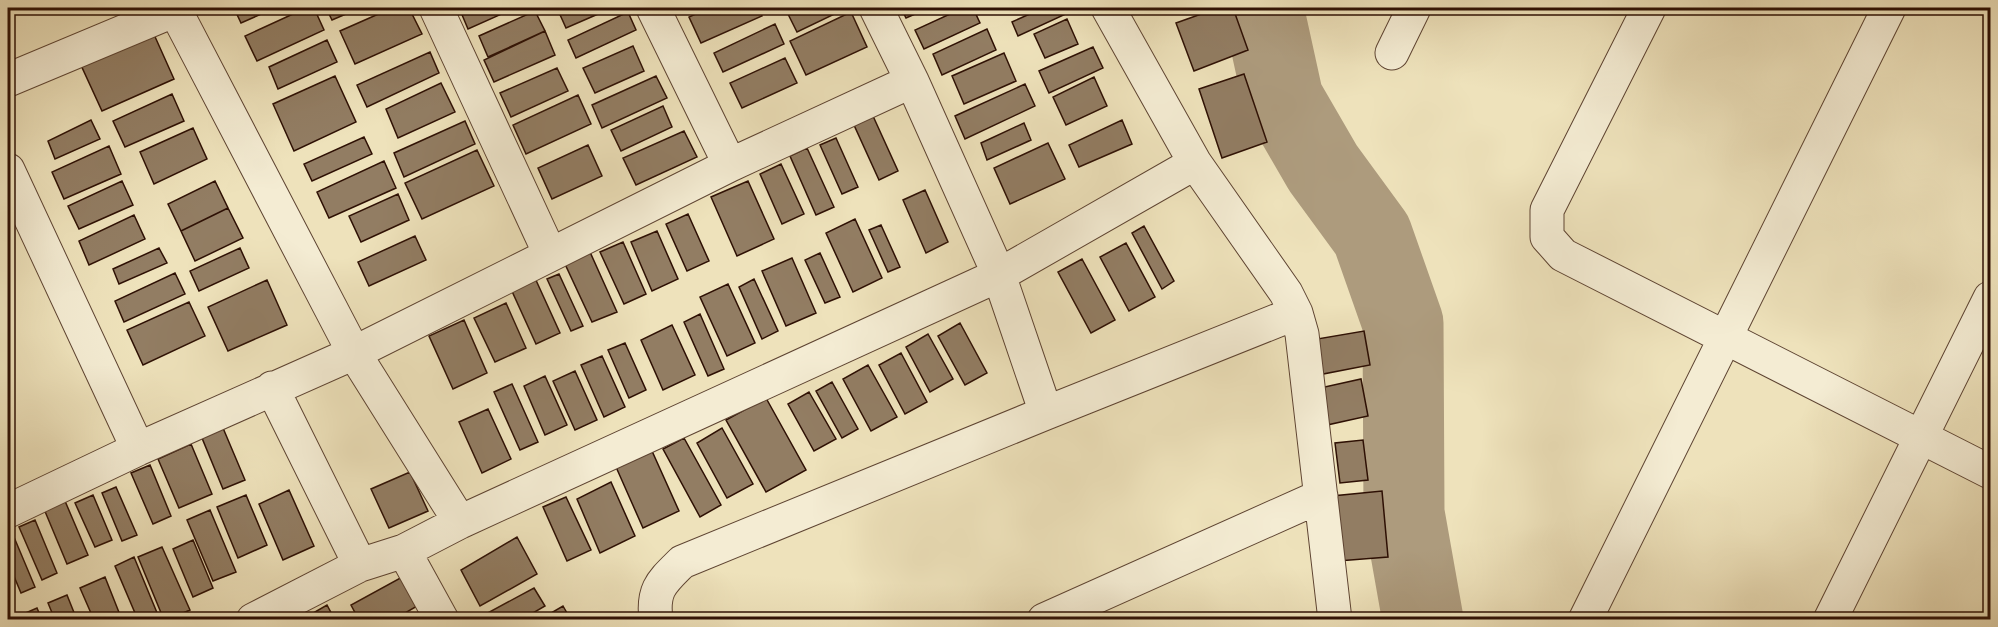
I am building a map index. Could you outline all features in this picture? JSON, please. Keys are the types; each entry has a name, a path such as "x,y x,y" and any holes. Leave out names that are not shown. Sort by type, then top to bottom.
{"street":[{"path":"8,80 177,8 354,353 460,522"},
{"path":"436,8 550,254"},
{"path":"652,8 730,165"},
{"path":"876,8 912,81 999,275 1046,413"},
{"path":"1108,8 1195,163 1286,293 1296,313 1302,334 1335,620"},
{"path":"1392,53 1414,8"},
{"path":"1648,8 1547,210 1546,237 1563,255 1990,472"},
{"path":"1585,620 1889,8"},
{"path":"8,511 138,449 354,353 730,165 912,81"},
{"path":"253,620 360,565 404,551 460,522 999,275 1195,163"},
{"path":"8,170 138,449"},
{"path":"1830,620 1990,298"},
{"path":"656,620 654,604 661,583 682,562 1296,313"},
{"path":"272,388 360,565"},
{"path":"1044,620 1321,496"},
{"path":"404,551 442,620"}],"building":[{"path":"234,8 275,8 241,23"},
{"path":"306,8 314,8 324,30 257,61 245,36"},
{"path":"326,8 360,8 332,20"},
{"path":"392,8 409,8 422,34 355,64 340,31"},
{"path":"465,8 515,8 468,29 460,10"},
{"path":"557,8 612,8 566,28"},
{"path":"709,8 758,8 762,16 701,43 689,17"},
{"path":"785,8 842,8 843,10 797,32"},
{"path":"901,8 929,8 906,18"},
{"path":"963,8 973,8 980,23 924,49 915,30"},
{"path":"1043,8 1065,8 1068,13 1018,36 1012,22"},
{"path":"1218,8 1233,8 1248,50 1194,71 1176,23"},
{"path":"535,11 545,31 488,57 479,36"},
{"path":"628,12 636,30 576,58 568,40"},
{"path":"851,12 867,47 806,75 790,41"},
{"path":"1067,19 1078,44 1045,58 1034,34"},
{"path":"775,24 784,44 723,72 714,53"},
{"path":"987,29 996,50 942,75 933,54"},
{"path":"152,30 174,79 102,111 80,63"},
{"path":"545,31 555,55 494,82 484,60"},
{"path":"327,40 337,62 278,89 269,67"},
{"path":"633,46 644,71 595,93 583,68"},
{"path":"1093,47 1103,68 1049,93 1039,71"},
{"path":"430,52 439,73 367,107 357,85"},
{"path":"1004,53 1016,81 964,104 952,76"},
{"path":"785,58 797,83 742,108 730,83"},
{"path":"557,68 568,91 511,117 500,93"},
{"path":"1244,74 1267,142 1222,158 1199,89"},
{"path":"335,76 356,122 294,151 273,104"},
{"path":"656,76 667,98 602,128 592,105"},
{"path":"1094,77 1107,106 1066,125 1053,97"},
{"path":"441,83 455,112 398,138 386,109"},
{"path":"1025,84 1035,106 965,139 955,116"},
{"path":"172,94 184,121 125,147 113,121"},
{"path":"578,95 591,124 526,154 513,125"},
{"path":"663,106 672,127 621,151 611,130"},
{"path":"873,116 898,171 879,180 854,125"},
{"path":"91,120 100,139 55,159 48,141"},
{"path":"1122,120 1132,144 1079,167 1069,145"},
{"path":"465,121 475,144 404,177 394,153"},
{"path":"1024,123 1031,140 987,160 981,143"},
{"path":"193,128 207,159 154,184 140,152"},
{"path":"684,131 697,157 636,185 623,158"},
{"path":"364,137 372,154 312,181 304,164"},
{"path":"836,138 858,187 842,194 820,145"},
{"path":"1048,143 1065,179 1010,204 994,168"},
{"path":"588,145 602,176 552,199 538,168"},
{"path":"109,146 121,174 64,199 52,172"},
{"path":"807,148 834,207 816,215 790,156"},
{"path":"477,150 494,186 422,219 405,183"},
{"path":"384,161 396,188 329,218 317,192"},
{"path":"781,164 804,214 782,224 760,174"},
{"path":"122,181 133,205 79,229 68,206"},
{"path":"215,181 228,208 181,231 168,204"},
{"path":"748,181 774,239 737,256 711,197"},
{"path":"925,190 948,242 926,253 903,200"},
{"path":"398,194 409,220 361,242 349,216"},
{"path":"228,208 243,238 195,261 181,231"},
{"path":"688,214 709,261 687,271 666,224"},
{"path":"134,215 145,239 89,265 79,241"},
{"path":"855,219 882,278 853,292 826,233"},
{"path":"881,225 900,267 888,272 869,230"},
{"path":"1144,226 1174,281 1162,289 1132,233"},
{"path":"657,231 678,279 652,291 631,242"},
{"path":"415,236 426,260 369,286 358,262"},
{"path":"623,242 646,294 624,304 600,252"},
{"path":"1126,243 1155,297 1129,311 1100,257"},
{"path":"159,248 167,263 119,284 113,269"},
{"path":"240,248 249,268 199,291 190,271"},
{"path":"590,252 617,312 592,322 565,264"},
{"path":"820,253 840,297 825,303 805,260"},
{"path":"792,258 816,313 786,326 762,271"},
{"path":"1082,259 1115,320 1091,333 1058,272"},
{"path":"175,273 185,294 124,322 115,301"},
{"path":"559,274 583,326 571,331 547,279"},
{"path":"535,278 560,333 536,344 511,289"},
{"path":"754,279 778,331 762,339 739,287"},
{"path":"267,280 287,325 228,351 208,307"},
{"path":"728,284 755,343 727,356 700,297"},
{"path":"189,302 205,336 143,365 127,330"},
{"path":"506,303 526,348 495,362 474,318"},
{"path":"700,314 724,369 708,376 684,322"},
{"path":"464,320 487,373 453,389 429,336"},
{"path":"960,323 987,373 965,385 938,336"},
{"path":"672,325 695,375 663,390 641,340"},
{"path":"1364,331 1370,365 1323,374 1317,339"},
{"path":"928,334 953,379 930,392 906,347"},
{"path":"625,343 646,390 629,398 608,350"},
{"path":"901,353 927,402 905,414 879,365"},
{"path":"602,356 625,407 604,417 581,365"},
{"path":"868,365 897,417 871,431 843,379"},
{"path":"575,371 597,420 575,430 553,381"},
{"path":"545,376 567,425 545,435 524,386"},
{"path":"1361,379 1368,416 1327,425 1320,388"},
{"path":"832,382 858,429 842,438 816,391"},
{"path":"512,384 538,442 520,450 494,392"},
{"path":"809,392 836,439 814,451 788,404"},
{"path":"766,398 806,470 766,492 726,420"},
{"path":"488,409 511,459 482,473 459,422"},
{"path":"223,428 245,480 223,489 202,438"},
{"path":"722,428 753,484 727,498 697,443"},
{"path":"684,438 721,505 700,517 663,449"},
{"path":"1363,440 1368,480 1340,483 1335,443"},
{"path":"191,444 212,494 179,508 158,459"},
{"path":"652,451 679,511 643,528 616,467"},
{"path":"150,465 171,516 153,524 131,473"},
{"path":"410,472 428,511 389,528 371,489"},
{"path":"611,482 635,536 600,553 577,499"},
{"path":"116,487 137,535 122,541 102,493"},
{"path":"289,490 314,546 283,560 259,504"},
{"path":"1382,491 1388,557 1338,561 1332,496"},
{"path":"93,495 112,540 95,547 75,503"},
{"path":"246,495 267,545 238,558 217,507"},
{"path":"566,497 591,550 567,561 543,507"},
{"path":"65,501 88,555 67,564 44,509"},
{"path":"210,510 236,572 213,581 187,520"},
{"path":"35,520 57,573 42,580 19,527"},
{"path":"11,530 35,587 21,593 8,562 8,532"},
{"path":"517,537 537,574 480,606 461,570"},
{"path":"193,540 213,588 193,597 173,549"},
{"path":"162,547 190,610 167,620 164,620 138,557"},
{"path":"134,557 160,620 138,620 115,566"},
{"path":"404,576 419,605 393,620 359,620 351,605"},
{"path":"105,577 122,620 94,620 80,588"},
{"path":"534,588 545,606 521,620 484,620 482,616"},
{"path":"67,595 77,620 55,620 48,603"},
{"path":"327,605 335,620 301,620"},
{"path":"563,606 571,620 539,620"},
{"path":"37,608 42,620 14,620 14,618"}],"waterway":[{"path":"1263,8 1283,99 1323,168 1372,235 1403,323 1404,513 1423,620"}]}
